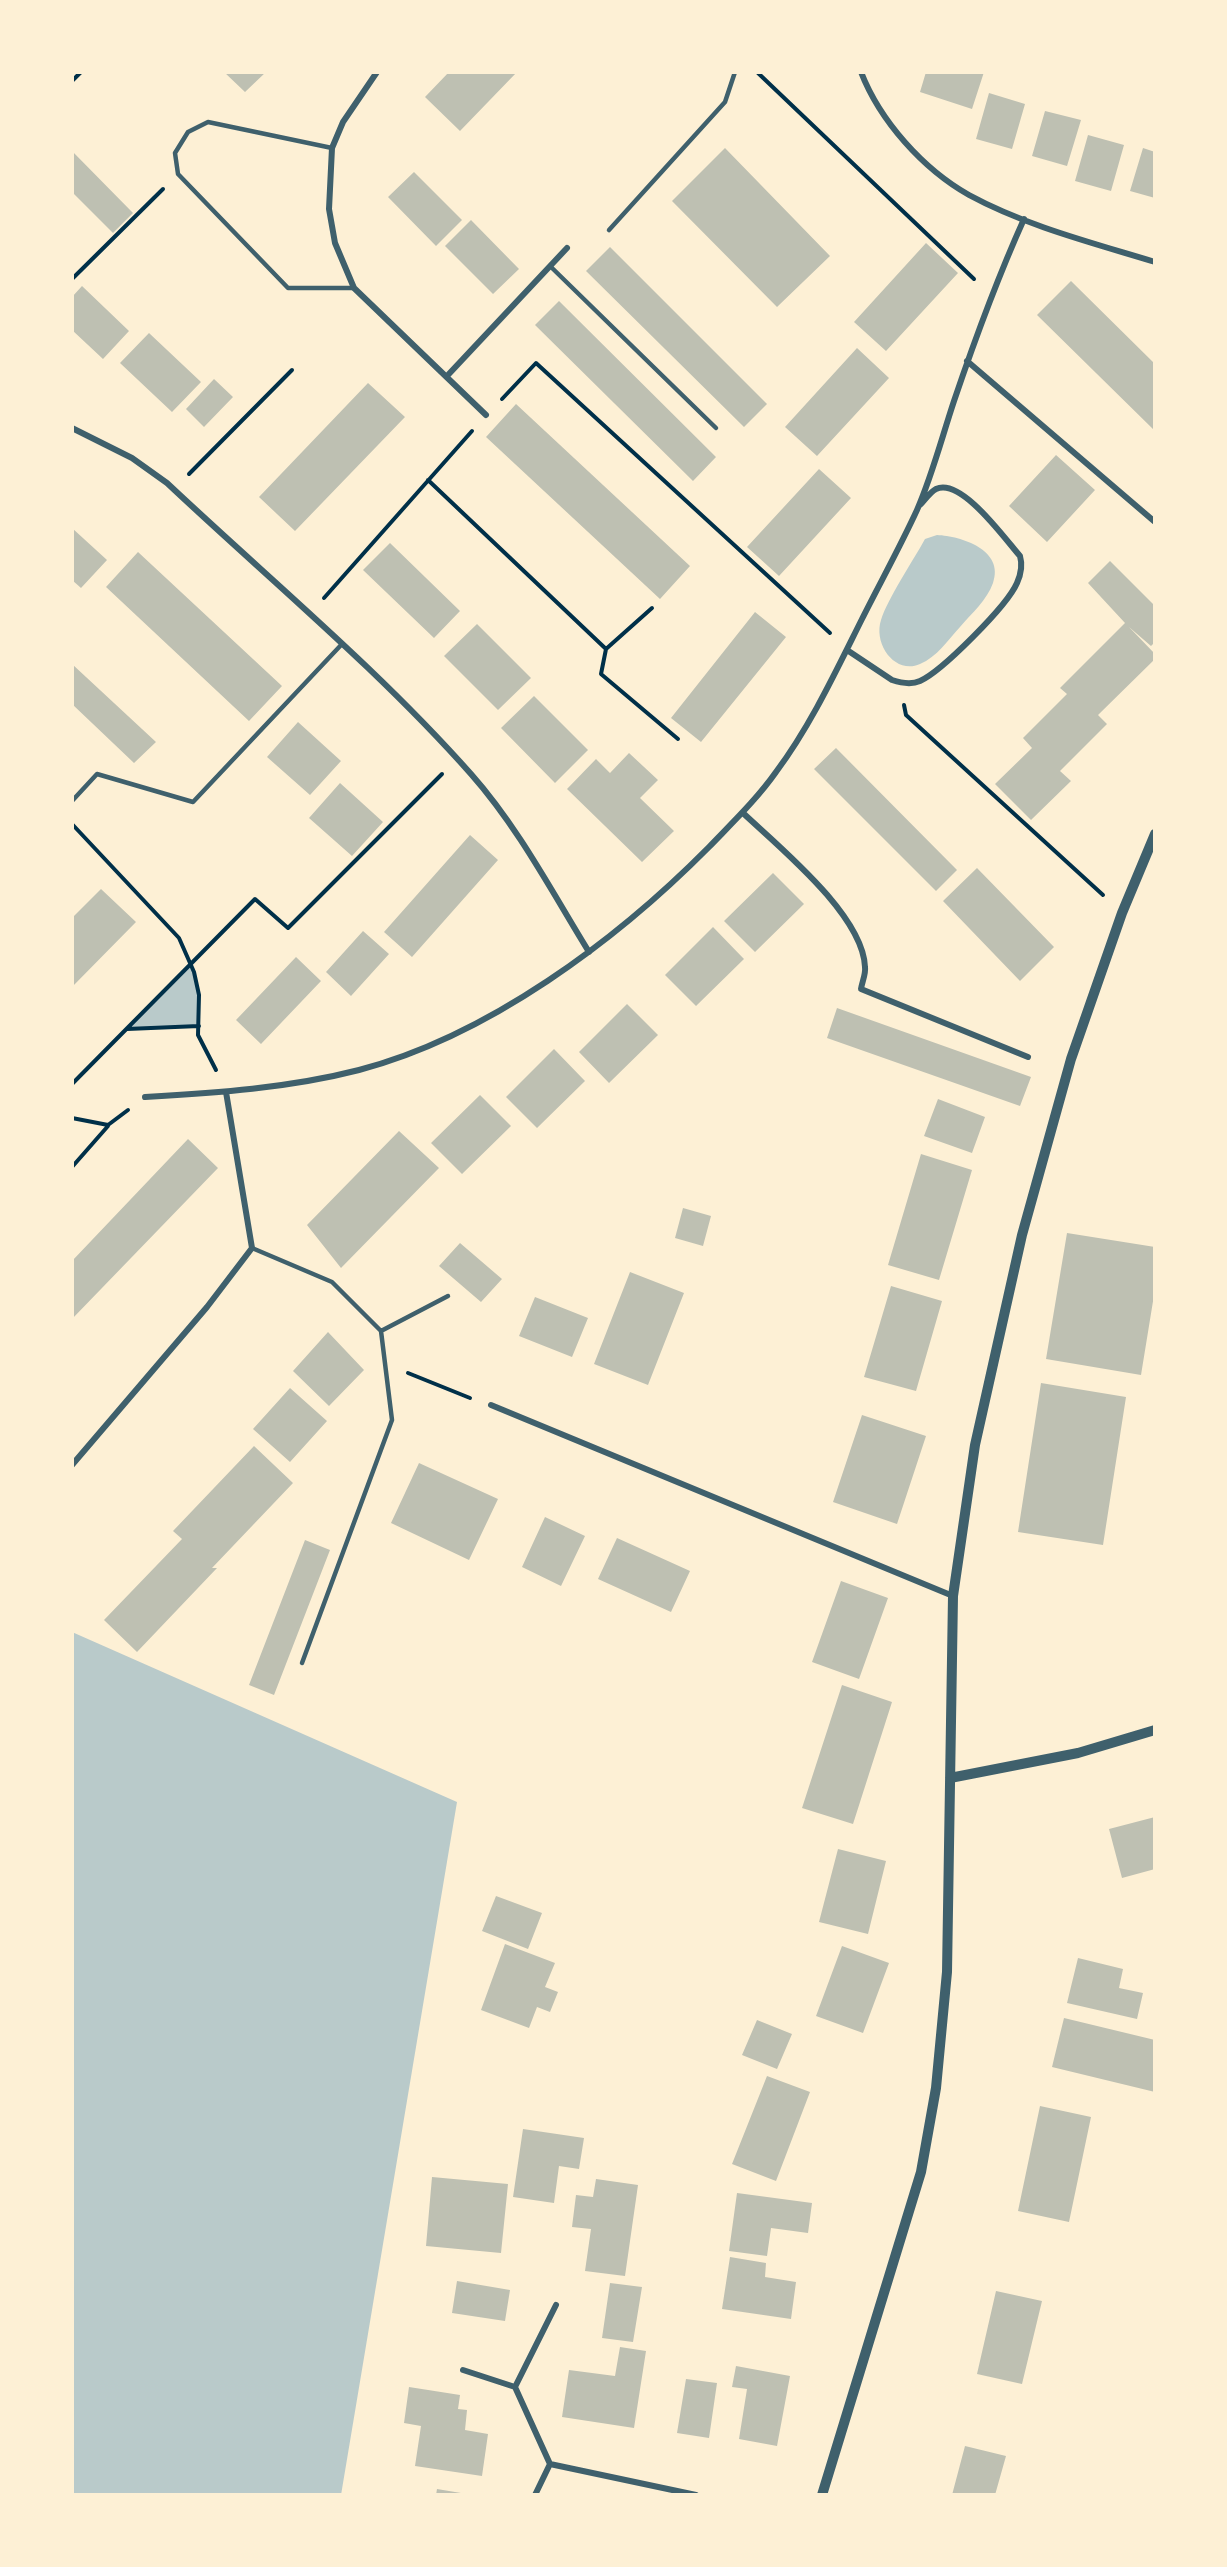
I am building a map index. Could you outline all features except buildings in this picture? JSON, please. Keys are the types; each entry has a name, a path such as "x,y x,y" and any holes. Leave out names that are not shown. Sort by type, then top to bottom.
{"street":[{"path":"376,72 343,122 332,148 330,217 335,243 354,288 486,415"},
{"path":"861,72 887,120 940,174 969,195 1024,219 1155,262"},
{"path":"144,1097 226,1092 312,1079 358,1070 406,1055 454,1034 507,1005 589,952 663,893 743,813 782,763 819,705 918,507 990,294 1024,219"},
{"path":"447,376 567,248"},
{"path":"967,361 1155,522"},
{"path":"72,428 132,458 174,490 414,712 456,759 514,831 589,952"},
{"path":"847,650 884,676 901,683 919,681 939,670 1009,596 1018,581 1022,563 1020,556 973,504 956,489 936,489 918,507"},
{"path":"743,813 817,884 852,928 861,945 866,968 861,989 1028,1057"},
{"path":"822,2495 921,2172 934,2099 946,1972 952,1596 975,1445 1022,1235 1071,1059 1122,912 1155,834"},
{"path":"72,1465 207,1308 252,1248 226,1092"},
{"path":"491,1406 952,1596"},
{"path":"72,1453 78,1459"},
{"path":"950,1778 1078,1753 1155,1730"},
{"path":"515,2387 556,2305"},
{"path":"463,2370 515,2387 550,2464"},
{"path":"535,2495 550,2464"},
{"path":"550,2464 696,2495"}],"lane":[{"path":"609,230 725,102 735,72"},
{"path":"332,148 208,122 188,132 176,153 178,174 288,288 354,288"},
{"path":"550,266 716,428"},
{"path":"72,801 97,774 193,802 342,644"},
{"path":"252,1248 333,1282 381,1331 392,1420 302,1664"},
{"path":"381,1331 448,1296"}],"path":[{"path":"72,81 81,72"},
{"path":"757,72 990,294"},
{"path":"72,279 178,174"},
{"path":"309,614 486,415 536,363 847,650"},
{"path":"174,490 292,370"},
{"path":"428,480 606,649"},
{"path":"652,608 606,649 601,674 678,739"},
{"path":"901,683 906,715 1122,912"},
{"path":"72,1084 255,899 288,928 456,759"},
{"path":"72,824 179,938 191,963 199,995 198,1035 226,1092"},
{"path":"126,1029 199,1026"},
{"path":"72,1167 108,1125 144,1097"},
{"path":"72,1118 108,1125"},
{"path":"385,1364 491,1406"}],"shaded area":[{"path":"937,535 958,538 987,554 993,562 995,572 993,583 979,606 937,653 920,664 903,665 895,662 883,648 879,630 881,620 925,539"},
{"path":"191,963 199,995 199,1026 126,1029"},
{"path":"72,1632 457,1802 341,2495 72,2495"}]}
